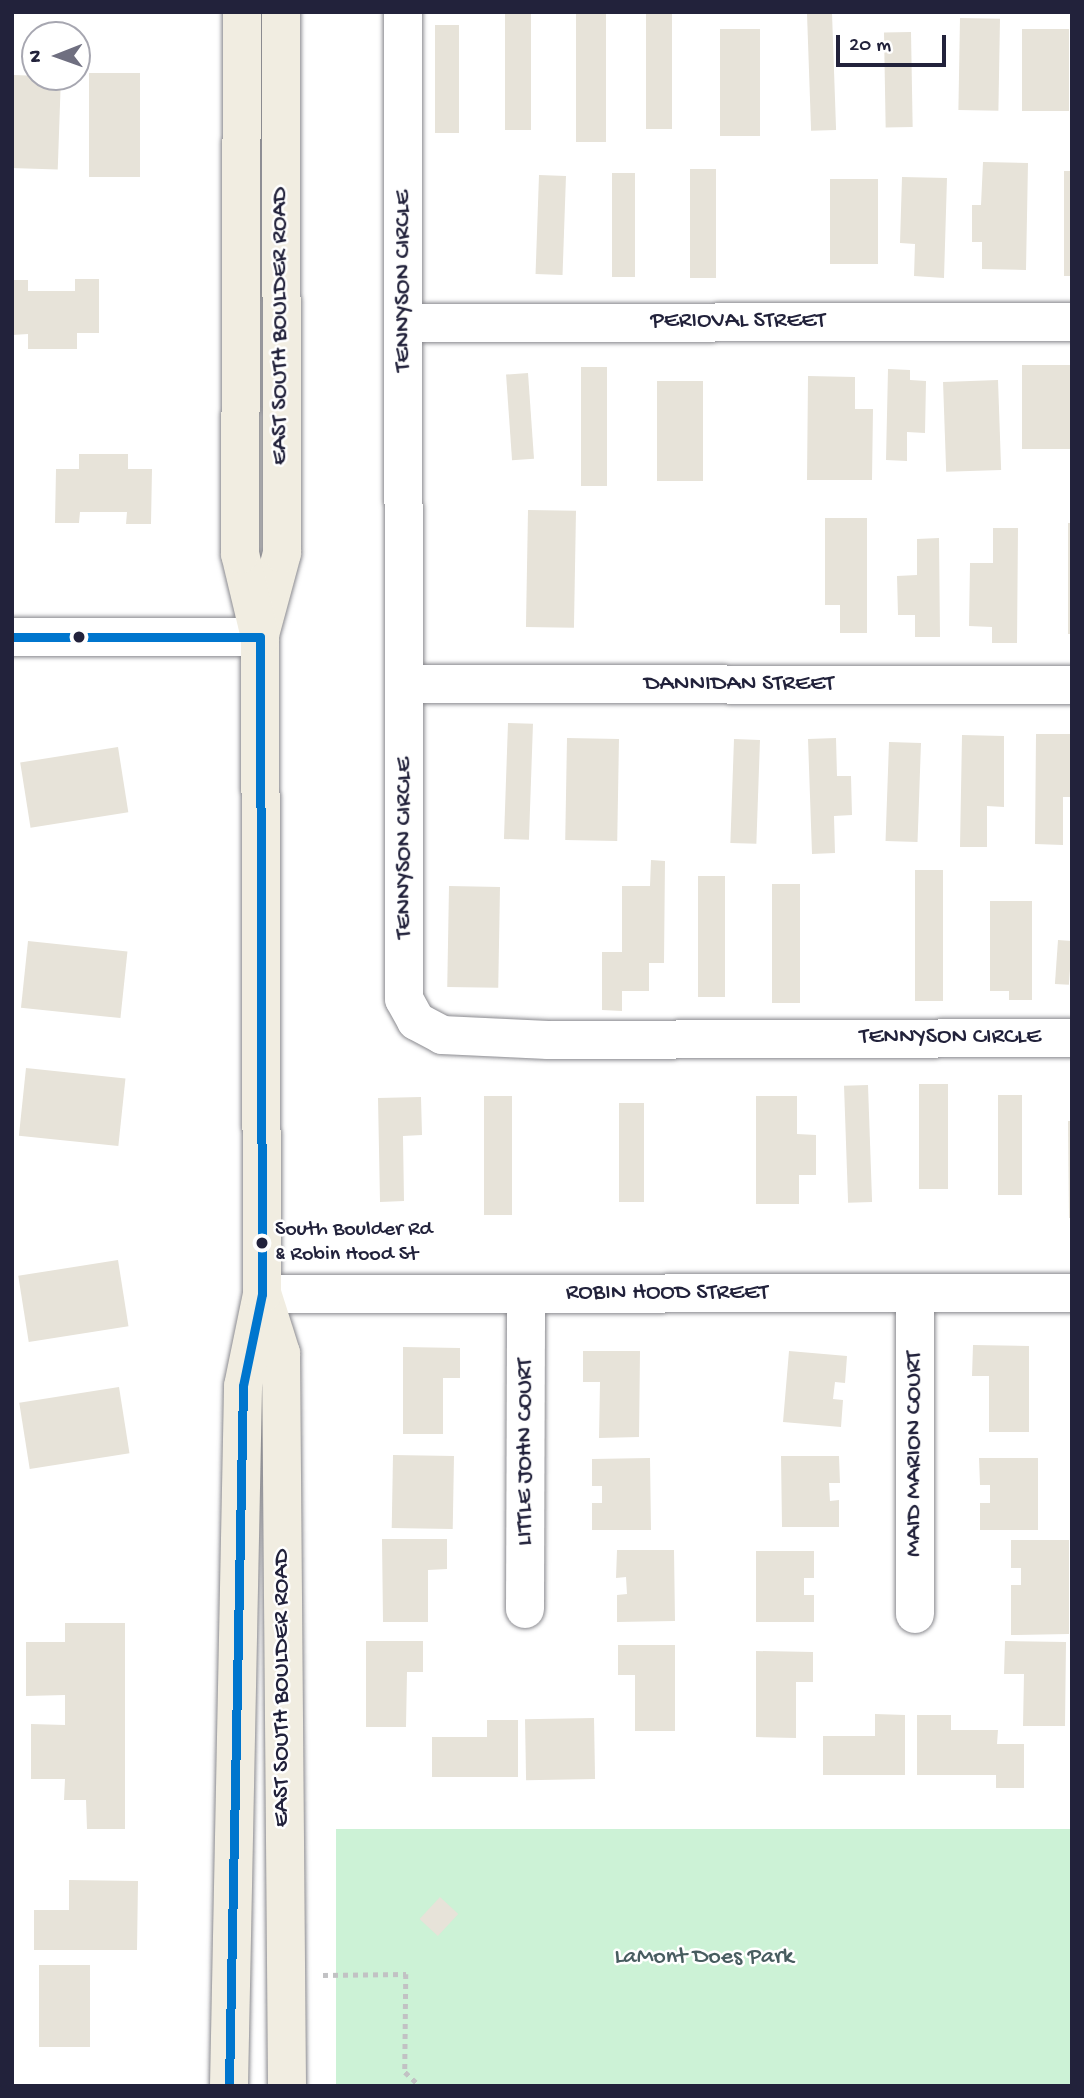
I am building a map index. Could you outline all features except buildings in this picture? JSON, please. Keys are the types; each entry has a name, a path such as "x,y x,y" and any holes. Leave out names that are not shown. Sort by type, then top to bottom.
{"main road":[{"name":"EAST SOUTH BOULDER ROAD","path":"229,2086 243,1386 262,1294 260,637 240,554 242,12"},
{"name":"EAST SOUTH BOULDER ROAD","path":"260,637 282,554 281,12"},
{"name":"EAST SOUTH BOULDER ROAD","path":"262,1294 281,1353 287,2086"}],"street":[{"name":"TENNYSON CIRCLE","path":"403,12 404,999 416,1021 442,1035 548,1040 1072,1038"},
{"name":"PERIOVAL STREET","path":"404,323 1072,322"},
{"path":"12,637 260,637"},
{"name":"DANNIDAN STREET","path":"405,684 1072,685"},
{"name":"MAID MARION COURT","path":"915,1293 915,1614"},
{"name":"ROBIN HOOD STREET","path":"262,1294 1072,1293"},
{"name":"LITTLE JOHN COURT","path":"526,1294 526,1609"}],"path":[{"path":"316,1975 407,1974 404,2072 420,2086"}],"green space":[{"name":"LaMont Does Park","path":"336,1829 1072,1829 1072,2086 336,2086"}],"transit line":[{"path":"12,637 260,637 262,1294 243,1386 229,2086"}],"place":[{"name":"South Boulder Rd & Robin Hood St","path":"262,1243"}]}
